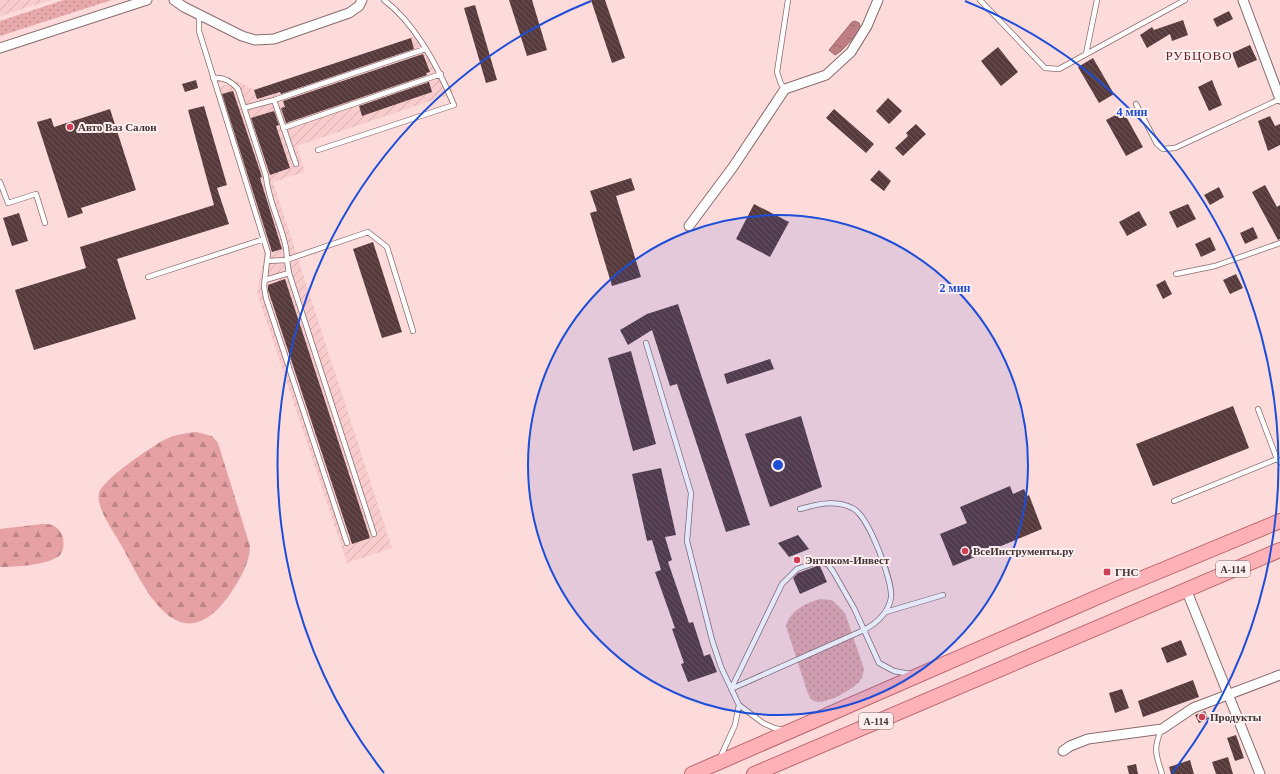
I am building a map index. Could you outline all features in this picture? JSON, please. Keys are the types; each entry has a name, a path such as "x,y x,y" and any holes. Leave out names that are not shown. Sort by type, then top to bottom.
{"main road":[{"name":"А-114","path":"692,774 1114,590 1280,521"},
{"name":"А-114","path":"754,774 1280,550"}],"street":[{"path":"0,48 147,0"},
{"path":"174,0 199,15 242,36 264,41 349,13 359,6 362,0"},
{"path":"689,226 733,166 785,89 826,75 851,52 867,26 878,0"},
{"path":"1243,0 1280,99"},
{"path":"1186,589 1260,774"},
{"path":"1063,751 1070,746 1088,739 1162,729 1193,708 1280,675"}],"lane":[{"path":"318,150 454,105 441,74 425,49 406,22 384,0"},
{"path":"785,89 781,84 777,72 788,0"},
{"path":"980,0 1045,68 1060,69 1185,0"},
{"path":"1086,54 1097,0"},
{"path":"199,15 199,31 268,253 264,280 266,298 346,543"},
{"path":"244,108 274,100 425,49"},
{"path":"283,128 441,74"},
{"path":"213,78 224,78 234,84 238,89 266,176 267,188 286,249 286,260 289,273 374,534"},
{"path":"1136,104 1157,144 1163,149 1175,148 1280,99"},
{"path":"274,100 296,164"},
{"path":"0,182 8,203 36,194 46,223"},
{"path":"267,261 286,260 368,232 386,247 413,331"},
{"path":"148,277 264,239"},
{"path":"1176,274 1215,266 1280,243"},
{"path":"264,280 289,273"},
{"path":"646,344 691,493 688,541 712,640 721,667 739,705 763,723 774,728 791,731"},
{"path":"1174,501 1278,460 1258,409"},
{"path":"731,689 864,630 877,623 886,612 891,598 889,580 868,526 854,509 836,504 819,503 800,509"},
{"path":"731,689 782,584 797,569 817,562 828,564 844,589 879,663 894,671 917,676"},
{"path":"886,612 943,595"},
{"path":"717,763 729,741 739,705"},
{"path":"1162,729 1155,745 1162,774"}],"shaded area":[{"path":"0,0 51,0 0,16"},
{"path":"64,0 112,0 0,36 0,21"},
{"path":"419,35 454,93 297,146 305,172 273,182 392,548 347,563 257,293 265,251 214,89 237,81 254,90"},
{"path":"820,599 832,600 845,613 864,669 861,680 851,688 832,699 819,702 812,700 808,694 786,626 788,620 799,608"}],"green space":[{"path":"196,432 212,436 218,443 250,546 246,566 228,597 211,615 195,623 180,622 166,614 154,600 107,522 100,506 99,493 102,487 117,472 158,444 168,438 180,434"},
{"path":"42,524 53,525 60,532 64,544 59,556 47,562 22,566 0,567 0,529"}],"water":[{"path":"855,21 859,23 861,29 841,51 835,55 829,50 852,22"}],"building":[{"path":"509,0 532,0 547,50 527,56"},
{"path":"591,0 605,0 625,58 612,63"},
{"path":"475,5 497,80 486,83 464,8"},
{"path":"1229,11 1233,19 1217,27 1213,19"},
{"path":"1183,20 1188,35 1172,41 1170,34 1147,48 1140,35 1152,27 1154,30"},
{"path":"411,38 414,49 281,94 280,92 257,99 254,90"},
{"path":"1250,45 1257,60 1238,68 1232,53"},
{"path":"998,47 1018,72 1001,86 981,61"},
{"path":"423,54 430,72 426,73 427,75 286,123 281,108 285,107 283,101"},
{"path":"1093,58 1114,94 1099,103 1078,67"},
{"path":"196,80 198,88 185,92 182,84"},
{"path":"1212,80 1222,105 1209,111 1198,87"},
{"path":"429,82 432,92 362,116 359,106"},
{"path":"233,91 262,177 260,178 282,249 272,252 222,94"},
{"path":"888,98 902,111 889,124 876,111"},
{"path":"204,106 227,185 217,188 229,224 117,259 136,319 34,350 15,290 86,268 80,247 214,205 188,110"},
{"path":"110,109 136,190 81,208 83,213 68,218 37,122 51,118 54,127"},
{"path":"834,109 874,144 866,153 826,118"},
{"path":"274,111 279,125 276,126 290,168 270,175 251,118"},
{"path":"1123,111 1143,147 1126,156 1106,120"},
{"path":"1270,116 1275,126 1280,124 1280,145 1268,151 1258,121"},
{"path":"916,124 926,134 903,156 895,148 908,136 906,133"},
{"path":"879,170 891,181 884,191 870,180"},
{"path":"631,178 635,190 616,196 641,277 612,286 590,213 597,211 590,191"},
{"path":"1265,185 1277,207 1280,205 1280,239 1278,240 1252,192"},
{"path":"1219,187 1224,197 1210,205 1204,195"},
{"path":"754,204 789,222 770,257 736,239"},
{"path":"1188,204 1196,219 1177,228 1169,212"},
{"path":"1139,211 1147,225 1127,236 1119,222"},
{"path":"19,213 28,241 12,246 3,218"},
{"path":"1253,227 1258,238 1245,244 1240,233"},
{"path":"1210,237 1216,250 1201,257 1195,244"},
{"path":"373,242 402,332 382,338 353,249"},
{"path":"1236,274 1243,288 1230,294 1223,280"},
{"path":"285,279 370,538 352,544 268,290 268,285"},
{"path":"1165,280 1172,294 1163,299 1156,285"},
{"path":"678,304 750,525 726,532 677,384 670,386 652,330 628,345 620,330 647,314"},
{"path":"631,351 656,444 633,451 608,358"},
{"path":"770,359 774,369 727,384 724,374"},
{"path":"1233,406 1249,448 1153,486 1136,444"},
{"path":"801,416 822,487 770,507 745,434"},
{"path":"661,468 676,535 665,537 672,560 668,562 689,623 693,622 704,656 710,654 717,672 688,682 681,664 684,663 672,629 675,628 655,572 661,570 652,540 647,541 632,474"},
{"path":"1010,486 1013,494 1024,489 1027,496 1029,495 1042,529 953,566 940,534 967,523 960,507"},
{"path":"798,535 809,549 789,557 778,543"},
{"path":"820,566 827,582 800,594 793,578 798,573"},
{"path":"1181,640 1187,655 1167,663 1161,648"},
{"path":"1193,680 1199,697 1143,717 1138,701"},
{"path":"1122,689 1129,708 1115,713 1109,693"},
{"name":"Продукты","path":"1205,711 1208,719 1199,723 1195,715"},
{"path":"1236,735 1244,758 1235,761 1227,738"},
{"path":"1228,757 1233,774 1216,774 1212,762"},
{"path":"1190,760 1194,774 1171,774 1169,767"},
{"path":"1136,764 1138,774 1129,774 1127,766"}],"place":[{"name":"Авто Ваз Салон","path":"70,127"},
{"name":"ВсеИнструменты.ру","path":"965,551"},
{"name":"Энтиком-Инвест","path":"797,560"},
{"name":"ГНС","path":"1107,572"},
{"name":"Продукты","path":"1202,717"}],"district":[{"name":"РУБЦОВО","path":"1199,55"}]}
